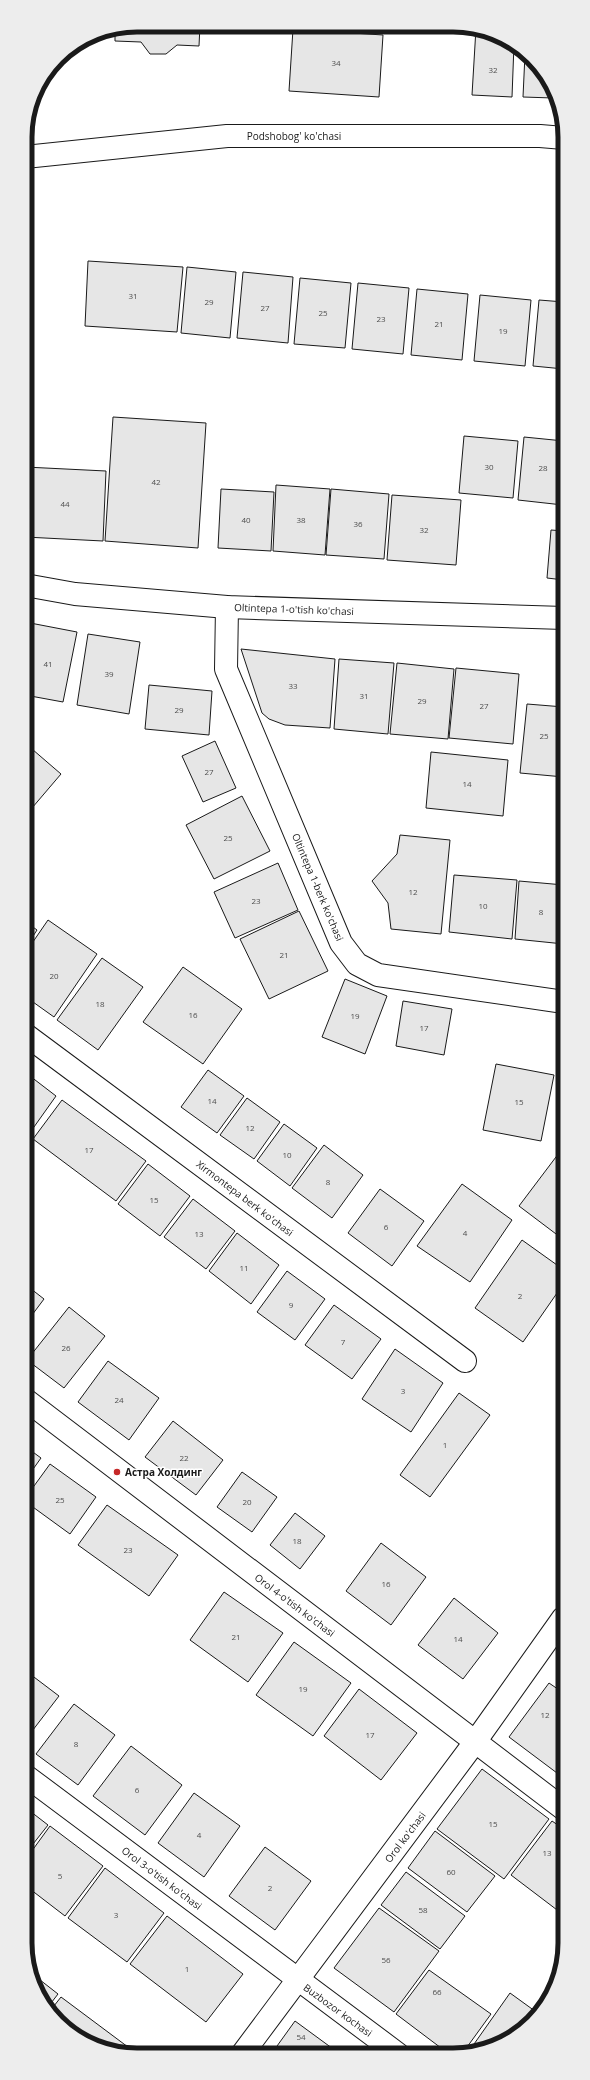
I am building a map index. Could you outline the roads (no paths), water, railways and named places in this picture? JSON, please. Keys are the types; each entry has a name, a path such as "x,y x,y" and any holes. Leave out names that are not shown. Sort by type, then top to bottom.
{"street":[{"name":"Podshobog' ko'chasi","path":"32,156 227,136 540,136 558,138"},
{"name":"Oltintepa 1-o'tish ko'chasi","path":"32,586 75,594 227,607 558,618"},
{"name":"Oltintepa 1-berk ko'chasi","path":"227,607 226,669 341,943 357,964 378,975 558,1001"},
{"name":"Xirmontepa berk ko'chasi","path":"32,1039 465,1361"},
{"name":"Orol 4-o'tish ko'chasi","path":"32,1405 558,1805"},
{"name":"Orol ko'chasi","path":"247,2048 476,1742 558,1625"},
{"name":"Orol 3-o'tish ko'chasi","path":"32,1780 298,1980"},
{"name":"Buzbozor kochasi","path":"298,1980 390,2048"}],"place":[{"name":"Астра Холдинг","path":"117,1472"}]}
